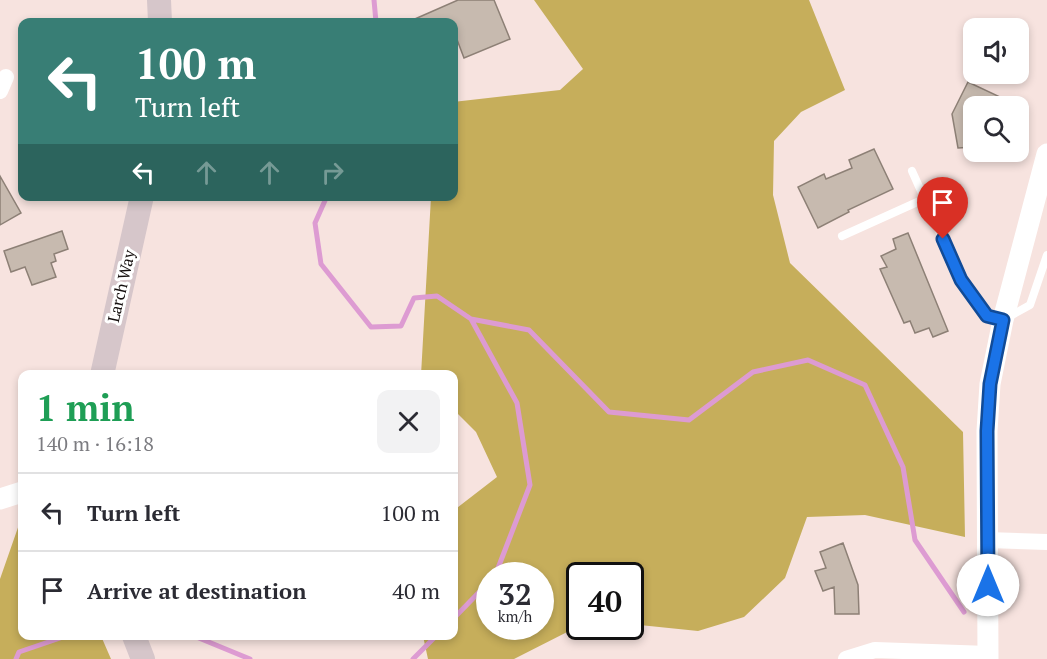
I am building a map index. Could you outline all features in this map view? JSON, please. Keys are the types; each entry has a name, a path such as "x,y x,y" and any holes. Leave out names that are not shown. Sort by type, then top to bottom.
{"main road":[{"path":"159,0 160,18"},
{"name":"Larch Way","path":"103,370 141,201"},
{"path":"136,640 143,659"}],"street":[{"path":"846,659 875,650 988,657 987,431 990,384 1003,320 1047,154"},
{"path":"0,500 18,493"},
{"path":"987,540 1047,542"}],"lane":[{"path":"912,171 961,280 987,316 1003,320 1030,305 1047,255"},
{"path":"842,236 924,199"}],"shaded area":[{"path":"534,0 809,0 845,90 801,112 774,141 773,195 790,263 963,432 965,537 865,515 807,517 785,578 744,617 698,631 644,625 644,562 566,562 566,633 554,639 554,562 476,562 476,640 551,640 514,659 428,659 424,640 458,640 458,507 497,477 476,432 458,414 458,370 421,370 431,201 458,201 458,101 560,90 583,69"},
{"path":"18,527 18,640 103,640 111,659 0,659 0,579"}],"building":[{"path":"458,0 494,0 510,39 464,58 458,42 458,18 417,18"},
{"path":"967,84 972,84 998,96 963,96 963,148 958,148 952,114"},
{"path":"874,149 893,189 848,210 849,212 818,228 798,187 824,174 826,179 852,168 849,160"},
{"path":"0,176 21,213 0,225"},
{"path":"62,231 68,249 54,254 56,261 51,263 56,277 32,285 25,267 11,272 4,251"},
{"path":"908,233 948,331 933,337 929,328 915,333 910,321 904,323 880,269 887,267 881,256 896,249 893,239"},
{"path":"843,543 858,585 859,614 835,614 834,587 823,591 815,571 826,568 820,552"}],"waterway":[{"path":"374,0 376,18"},
{"path":"325,201 315,223 321,264 371,327 401,326 414,298 437,296 471,319 517,403 530,485 500,562"},
{"path":"471,319 529,330 609,412 689,420 753,372 808,360 865,385 903,467 915,540 964,612"},
{"path":"458,614 476,595"},
{"path":"16,659 19,652 54,640"},
{"path":"204,640 250,659"},
{"path":"413,659 432,640"}],"route":[{"path":"943,239 961,280 987,316 1003,320 990,384 987,431 988,585"}]}
